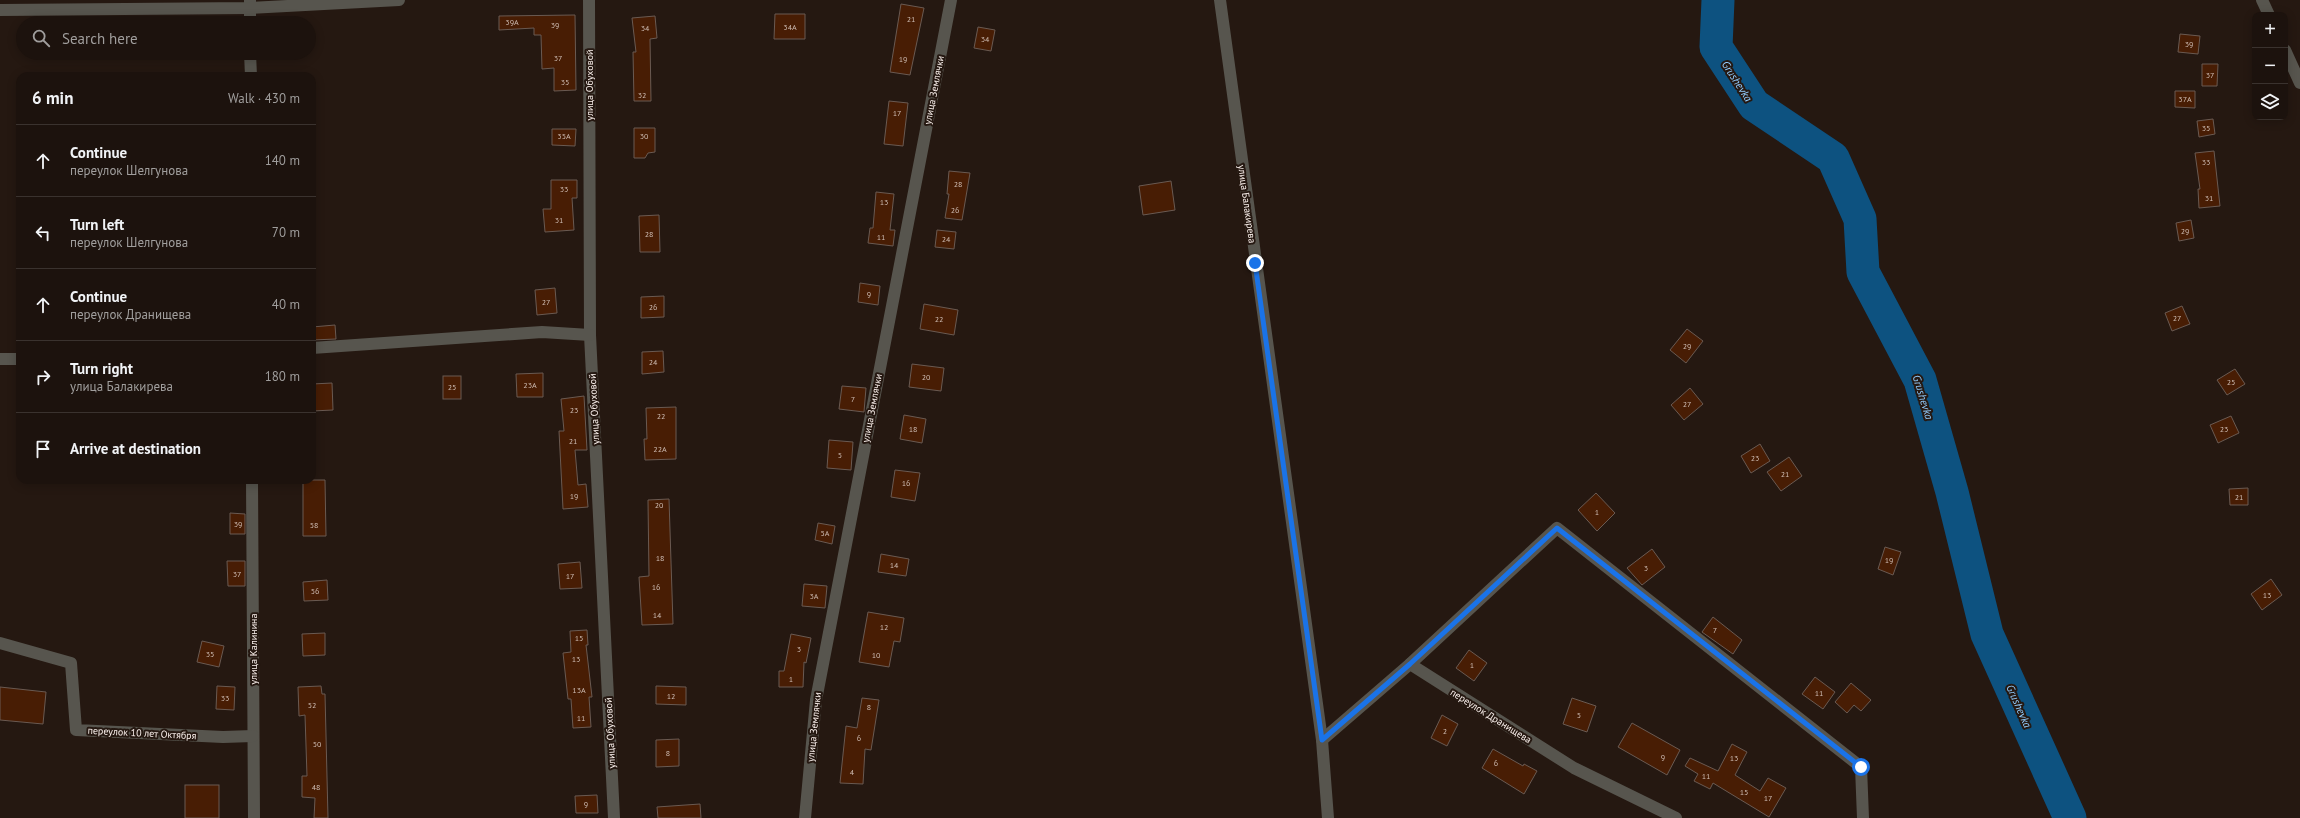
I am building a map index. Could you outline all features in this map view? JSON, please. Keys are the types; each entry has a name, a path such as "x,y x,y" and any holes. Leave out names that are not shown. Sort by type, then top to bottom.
{"street":[{"path":"0,10 399,0"},
{"name":"улица Обуховой","path":"589,0 590,335 614,818"},
{"name":"улица Землячки","path":"805,818 816,700 952,0"},
{"name":"улица Балакирева","path":"1220,0 1322,740 1328,818"},
{"path":"2262,0 2268,12"},
{"path":"250,4 250,16"},
{"path":"2288,57 2300,83"},
{"path":"250,60 251,72"},
{"path":"316,348 542,332 590,335"},
{"path":"0,359 16,358"},
{"name":"улица Калинина","path":"252,484 254,818"},
{"path":"1322,740 1410,664 1557,528 1861,767 1864,818"},
{"name":"переулок 10 лет Октября","path":"0,643 71,663 76,730 223,737 253,736"},
{"name":"переулок Дранищева","path":"1410,664 1574,768 1676,818"}],"building":[{"path":"901,4 924,8 910,75 890,72"},
{"path":"775,14 805,14 805,39 774,39"},
{"path":"575,15 576,90 554,91 554,68 542,69 541,35 534,35 534,28 499,30 499,16"},
{"path":"655,16 657,38 650,39 651,101 634,101 633,52 636,52 632,18"},
{"path":"978,27 995,30 991,51 974,48"},
{"path":"2180,34 2200,36 2198,54 2178,52"},
{"path":"2202,64 2218,64 2217,86 2202,86"},
{"path":"2175,91 2195,91 2195,108 2175,107"},
{"path":"889,101 908,103 903,146 884,144"},
{"path":"2213,119 2215,134 2199,137 2197,121"},
{"path":"634,128 655,128 655,152 648,153 645,158 634,158"},
{"path":"552,129 576,129 575,146 552,145"},
{"path":"2214,151 2220,206 2199,208 2198,189 2200,189 2195,153"},
{"path":"949,171 970,173 962,220 945,218 949,194 947,194"},
{"path":"551,180 577,180 577,198 572,198 574,230 545,232 543,209 551,209"},
{"path":"1171,181 1175,210 1143,215 1139,186"},
{"path":"876,192 894,194 890,230 895,230 893,246 868,243 870,228 873,228"},
{"path":"659,215 660,252 640,252 639,216"},
{"path":"2191,220 2194,238 2179,241 2176,223"},
{"path":"937,230 956,232 954,249 935,247"},
{"path":"860,283 880,286 878,305 858,302"},
{"path":"555,288 557,313 537,315 535,290"},
{"path":"664,296 664,317 641,318 641,297"},
{"path":"924,304 958,310 954,335 920,329"},
{"path":"2182,306 2190,324 2172,331 2165,313"},
{"path":"335,325 336,339 316,340 316,327"},
{"path":"1687,329 1703,341 1686,363 1670,350"},
{"path":"663,351 664,372 642,374 642,352"},
{"path":"912,364 944,368 941,391 909,387"},
{"path":"2235,369 2245,384 2227,395 2217,380"},
{"path":"543,373 543,397 517,397 516,374"},
{"path":"443,376 461,376 461,399 443,399"},
{"path":"332,383 333,410 316,411 316,384"},
{"path":"842,386 866,388 864,412 839,409"},
{"path":"1690,388 1703,404 1684,420 1671,405"},
{"path":"584,396 587,450 575,450 578,485 586,484 588,507 563,509 559,431 564,431 561,399"},
{"path":"676,407 676,459 645,460 644,439 647,439 646,408"},
{"path":"904,415 926,419 922,443 900,439"},
{"path":"2231,416 2239,433 2218,443 2210,425"},
{"path":"829,440 853,442 851,470 827,468"},
{"path":"1760,444 1770,461 1751,473 1741,456"},
{"path":"1789,457 1802,476 1781,491 1767,472"},
{"path":"895,470 920,473 915,501 891,497"},
{"path":"316,480 325,480 326,536 303,536 303,484 316,484"},
{"path":"2248,488 2248,505 2230,505 2229,489"},
{"path":"1596,493 1615,513 1597,531 1578,510"},
{"path":"669,499 673,624 642,625 639,577 649,576 648,500"},
{"path":"230,513 245,514 245,534 230,534"},
{"path":"818,523 835,526 832,544 815,540"},
{"path":"1885,547 1901,552 1893,575 1878,569"},
{"path":"1652,549 1665,567 1642,585 1627,568"},
{"path":"881,554 909,559 906,576 878,572"},
{"path":"227,561 245,561 245,586 228,586"},
{"path":"580,562 582,588 560,589 558,564"},
{"path":"2271,579 2282,595 2262,610 2251,594"},
{"path":"327,580 328,600 304,601 303,582"},
{"path":"804,584 827,586 825,608 802,606"},
{"path":"868,612 904,618 900,642 894,641 889,667 859,662"},
{"path":"1713,617 1742,640 1733,654 1702,632"},
{"path":"587,630 588,645 586,645 592,697 589,697 591,727 573,728 571,699 568,699 563,653 571,652 570,631"},
{"path":"325,633 325,655 303,656 302,634"},
{"path":"791,634 811,638 806,663 804,662 803,687 779,687 779,671 784,671"},
{"path":"202,641 224,646 219,667 197,662"},
{"path":"1469,650 1487,663 1474,681 1456,668"},
{"path":"1815,677 1835,692 1823,709 1802,694"},
{"path":"1851,683 1871,700 1861,711 1854,705 1847,713 1835,702"},
{"path":"217,686 235,687 234,710 216,709"},
{"path":"321,686 322,694 325,694 328,818 314,818 315,798 302,797 302,776 307,776 305,715 299,716 298,687"},
{"path":"656,686 686,687 686,705 656,704"},
{"path":"0,687 46,692 43,724 0,720"},
{"path":"862,698 879,700 871,750 865,749 863,784 840,783 846,726 857,728"},
{"path":"1572,698 1596,706 1587,732 1563,724"},
{"path":"1442,715 1458,724 1447,746 1431,738"},
{"path":"1632,723 1680,750 1667,775 1618,747"},
{"path":"679,739 679,766 656,767 656,740"},
{"path":"1732,744 1747,752 1735,775 1760,791 1768,778 1786,788 1769,817 1713,783 1710,789 1694,781 1698,774 1685,766 1690,758 1718,771"},
{"path":"1493,749 1523,766 1524,764 1537,771 1524,794 1482,768"},
{"path":"185,785 219,785 219,818 185,818"},
{"path":"597,795 598,813 576,813 575,796"},
{"path":"700,804 701,818 658,818 657,807"}],"waterway":[{"name":"Grushevka","path":"1718,0 1716,47 1754,105 1833,158 1860,219 1863,272 1920,380 1952,492 1987,634 2070,818"}],"route":[{"path":"1255,263 1322,740 1410,664 1557,528 1861,767"}]}
